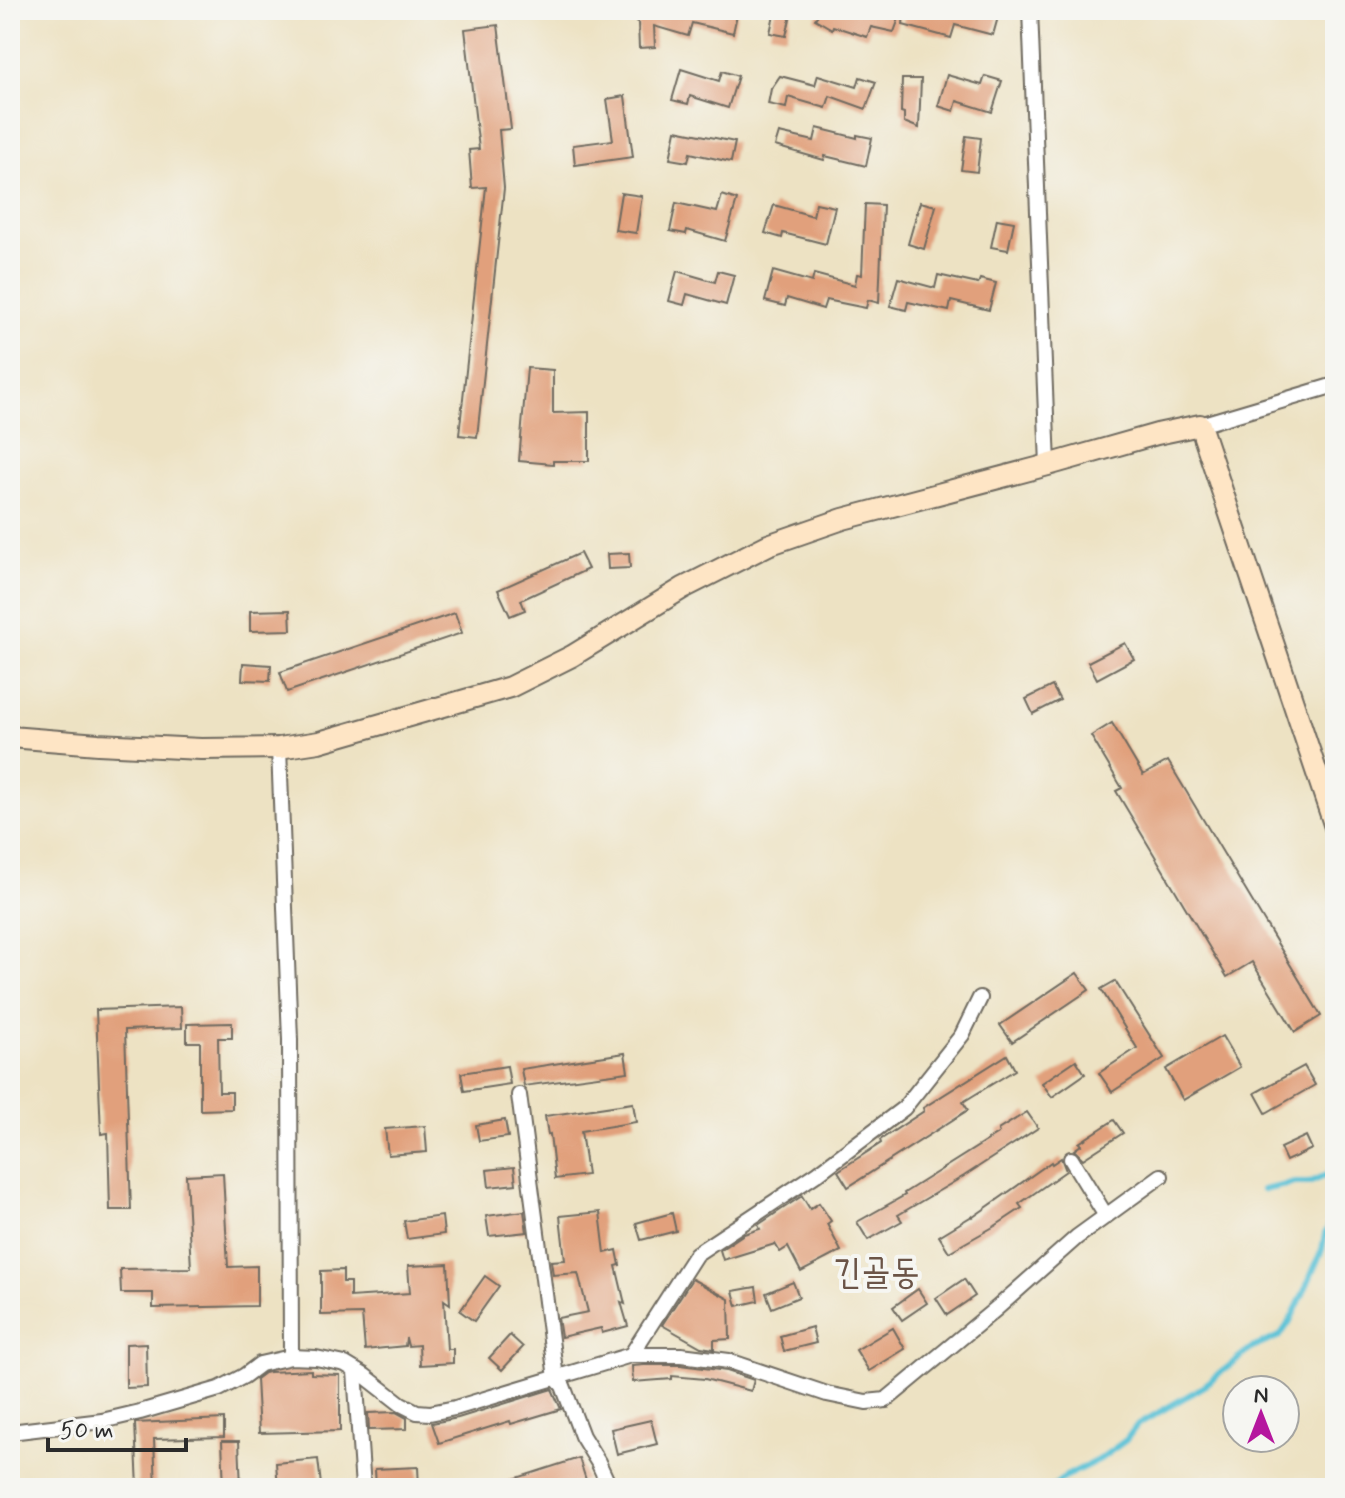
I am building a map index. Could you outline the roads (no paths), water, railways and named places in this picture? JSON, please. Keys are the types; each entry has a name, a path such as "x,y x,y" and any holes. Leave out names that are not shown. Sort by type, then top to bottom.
{"main road":[{"path":"10,737 201,749 279,748 319,742 510,687 572,656 683,588 768,545 843,519 1200,425 1335,827"}],"street":[{"path":"1030,10 1048,465"},
{"path":"1200,425 1335,385"},
{"path":"279,748 290,1040 291,1357"},
{"path":"631,1355 696,1254 818,1173 904,1108 962,1035 980,998"},
{"path":"519,1095 556,1378 563,1386 582,1436 610,1488"},
{"path":"1071,1159 1106,1216"},
{"path":"10,1432 102,1421 140,1412 219,1389 260,1364 291,1357 345,1364 401,1404 417,1412 430,1413 631,1355 681,1355 729,1361 827,1394 866,1402 886,1400 1077,1237 1161,1176"},
{"path":"355,1371 363,1488"}],"waterway":[{"path":"1263,1190 1309,1183 1335,1171"},
{"path":"1051,1488 1066,1476 1100,1459 1126,1440 1137,1425 1201,1388 1252,1348 1280,1336 1303,1294 1335,1215"}],"district":[{"name":"긴골동","path":"876,1273"}]}
